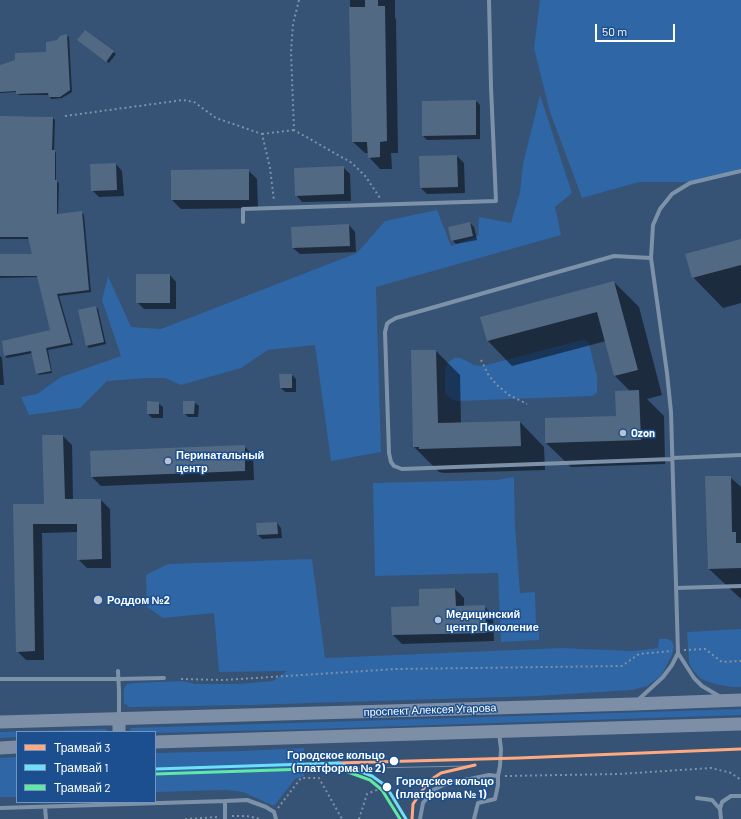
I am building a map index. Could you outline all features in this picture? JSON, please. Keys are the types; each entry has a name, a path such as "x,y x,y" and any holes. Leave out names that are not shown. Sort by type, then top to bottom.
{"main road":[{"name":"проспект Алексея Угарова","path":"0,722 735,700"},
{"path":"119,719 119,731"},
{"path":"156,742 741,724"},
{"path":"0,748 16,747"}],"lane":[{"path":"243,222 244,209 496,201 490,87 489,0"},
{"path":"634,704 663,677 672,665 678,652 671,412 651,258 653,225 660,209 672,194 690,183 741,171"},
{"path":"651,258 614,256 396,318 389,322 385,332 389,453 391,462 394,466 402,469 741,455"},
{"path":"676,588 741,586"},
{"path":"678,652 694,678 702,686 715,694 735,700"},
{"path":"118,672 119,719"},
{"path":"0,679 164,678"},
{"path":"474,819 478,803 497,800 501,748 498,732"},
{"path":"420,819 423,803 432,790 450,782 489,775 498,776"},
{"path":"721,819 720,809 722,802 731,796 741,796"},
{"path":"697,798 712,800 720,809"},
{"path":"225,800 225,819"},
{"path":"156,803 247,800 266,807 274,812 276,819"},
{"path":"0,808 148,803"},
{"path":"46,807 46,819"}],"path":[{"path":"294,130 291,52 293,24 299,0"},
{"path":"65,116 183,100 194,102 216,118 262,134 294,130 352,163 366,177 384,204"},
{"path":"262,134 270,168 275,208"},
{"path":"481,360 489,376 498,386 509,395 527,404"},
{"path":"181,680 224,680 396,669 622,666 638,654 705,649 722,662 741,661"},
{"path":"498,776 619,774 710,768 731,773 741,780"},
{"path":"274,812 301,778 319,778 342,819"},
{"path":"359,819 367,794 386,786"}],"shaded area":[{"path":"540,0 741,0 741,172 686,182 639,182 582,198 550,112 534,48"},
{"path":"540,95 572,193 555,207 561,235 376,287 381,452 331,461 315,345 268,350 241,368 181,385 165,378 107,381 80,408 29,415 21,397 37,394 61,377 121,356 102,300 108,276 131,327 161,329 357,253 385,221 437,210 451,246 478,236 479,217 511,223 520,192 523,164"},
{"path":"585,340 589,343 597,377 597,393 592,396 457,401 451,399 445,394 445,371 447,363 454,358 461,358 474,365 483,366"},
{"path":"514,477 515,527 520,593 535,592 536,623 539,624 539,640 501,642 498,573 375,576 373,483 496,480"},
{"path":"312,559 325,658 561,648 633,651 658,648 659,639 668,639 672,641 674,647 672,655 661,676 647,686 632,690 536,696 249,705 129,707 124,703 124,689 127,684 182,681 195,684 238,684 273,681 287,671 219,672 214,613 163,618 147,607 146,575 168,564"},
{"path":"741,629 741,687 715,684 701,679 689,663 687,632"},
{"path":"741,709 741,715 315,729 156,733 156,731 130,731 131,728"},
{"path":"106,729 108,731 35,731"},
{"path":"0,732 16,732 16,737 0,738"},
{"path":"304,748 304,776 295,779 274,806 243,792 226,790 156,792 156,753"},
{"path":"16,757 16,797 0,797 0,758"}],"building":[{"path":"365,0 378,0 378,6 385,6 387,141 380,142 380,157 368,158 367,142 352,142 349,7 365,7"},
{"path":"85,30 114,51 106,62 77,40"},
{"path":"67,34 70,90 60,97 49,97 48,93 16,94 16,91 0,92 0,65 15,60 15,53 46,52 46,42 57,40 60,36"},
{"path":"476,100 476,135 422,136 422,101"},
{"path":"0,116 53,117 52,150 55,150 57,214 82,211 89,290 57,294 71,343 46,348 51,371 36,374 31,351 4,356 2,341 50,330 37,276 0,276 0,254 32,254 28,237 0,237"},
{"path":"457,155 458,187 420,188 419,156"},
{"path":"116,163 117,190 91,191 90,164"},
{"path":"344,166 344,194 295,196 294,168"},
{"path":"249,169 249,200 171,200 171,170"},
{"path":"470,222 473,236 451,241 448,227"},
{"path":"349,224 350,246 292,248 291,227"},
{"path":"741,239 741,265 692,278 685,254"},
{"path":"136,274 170,274 170,303 136,303"},
{"path":"614,281 638,370 614,376 597,312 487,341 480,317"},
{"path":"96,306 104,342 86,346 78,310"},
{"path":"411,350 436,350 438,423 520,421 521,446 419,449 419,447 413,447"},
{"path":"279,374 292,374 292,388 280,388"},
{"path":"639,390 641,440 545,443 545,418 616,416 615,391"},
{"path":"147,401 159,402 159,414 147,414"},
{"path":"183,401 195,401 194,414 183,414"},
{"path":"42,435 63,435 65,499 101,499 102,559 77,560 77,524 33,524 35,651 16,652 13,504 44,504"},
{"name":"Перинатальный центр","path":"245,445 245,471 91,477 90,451"},
{"path":"705,476 731,476 732,532 736,532 736,543 741,543 741,568 708,569"},
{"path":"277,522 278,534 257,535 256,523"},
{"name":"Медицинский центр Поколение","path":"455,588 456,606 485,605 486,633 392,635 391,607 419,606 419,589"}],"tram line":[{"name":"3","path":"338,763 519,758 741,749"},
{"name":"1","path":"156,769 338,763 372,776 386,786 406,819"},
{"name":"3","path":"412,819 413,804 429,781 441,773 475,765"},
{"path":"323,769 467,766"},
{"name":"2","path":"156,774 337,768 370,780 382,790 400,819"}],"place":[{"name":"Ozon","path":"623,433"},
{"name":"Перинатальный центр","path":"168,461"},
{"name":"Роддом №2","path":"98,600"},
{"name":"Медицинский центр Поколение","path":"438,620"},
{"name":"Городское кольцо (платформа № 2)","path":"394,761"},
{"name":"Городское кольцо (платформа № 1)","path":"387,787"}]}
